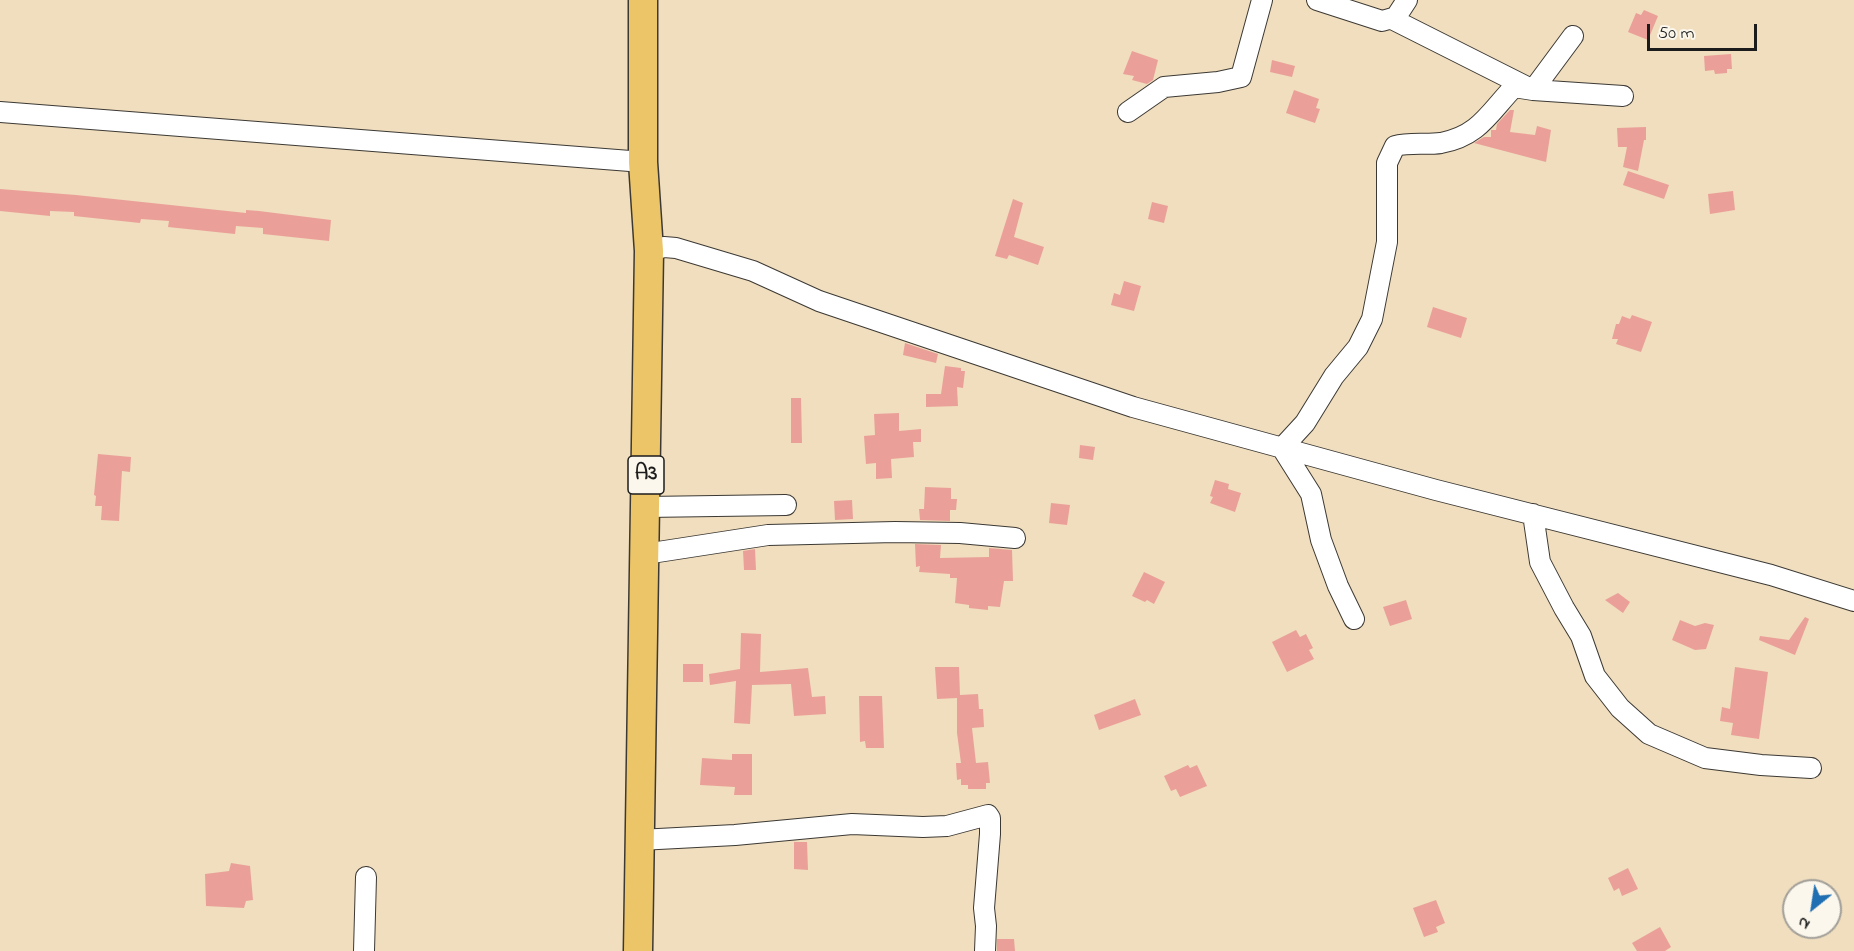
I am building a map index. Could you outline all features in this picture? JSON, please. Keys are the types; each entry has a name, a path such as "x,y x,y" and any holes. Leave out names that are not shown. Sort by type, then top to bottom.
{"highway":[{"name":"A3","path":"638,951 649,251 643,162 643,0"}],"street":[{"path":"1128,112 1164,87 1218,82 1241,77 1262,0"},
{"path":"1317,0 1382,21 1396,17"},
{"path":"1407,0 1394,20 1533,90"},
{"path":"1533,90 1573,36"},
{"path":"1282,448 1305,423 1334,376 1358,347 1372,319 1387,242 1387,163 1391,150 1402,144 1417,145 1458,139 1475,131 1514,87 1623,96"},
{"path":"0,112 643,162"},
{"path":"649,251 664,247 676,248 753,271 819,301 1133,407 1771,575 1854,601"},
{"path":"1282,448 1311,494 1321,540 1338,586 1354,619"},
{"path":"646,507 786,505"},
{"path":"1533,514 1540,562 1581,636 1595,676 1620,708 1649,734 1706,758 1811,768"},
{"path":"645,554 768,535 895,532 960,533 1015,538"},
{"path":"639,840 735,835 852,824 935,827 947,826 988,814 990,834 984,908 985,951"},
{"path":"364,951 366,877"}],"building":[{"path":"1644,10 1658,16 1648,40 1628,32 1636,13 1641,15"},
{"path":"1132,51 1158,60 1153,80 1147,84 1132,80 1134,76 1123,74"},
{"path":"1731,54 1732,69 1727,69 1727,73 1715,74 1714,70 1705,71 1704,56"},
{"path":"1272,60 1295,66 1292,77 1270,72"},
{"path":"1294,90 1319,99 1316,108 1320,109 1315,123 1286,113"},
{"path":"1510,110 1514,110 1510,132 1535,135 1537,126 1551,130 1546,162 1474,143 1484,137 1491,137 1491,130 1496,130 1497,124"},
{"path":"1646,127 1646,140 1644,140 1638,171 1623,167 1627,147 1618,147 1617,128"},
{"path":"1628,171 1669,185 1664,199 1623,185"},
{"path":"0,189 246,213 246,210 259,211 331,220 329,241 263,234 263,228 236,226 235,234 168,227 169,221 141,219 140,223 74,216 74,212 50,211 50,216 0,211"},
{"path":"1733,191 1735,210 1710,214 1708,194"},
{"path":"1013,199 1023,203 1014,237 1044,247 1038,265 1009,255 1007,259 995,256"},
{"path":"1152,202 1168,206 1164,223 1148,219"},
{"path":"1124,281 1141,286 1134,311 1111,305 1114,293 1120,295"},
{"path":"1433,307 1467,318 1461,338 1427,327"},
{"path":"1632,315 1652,322 1641,352 1616,344 1618,339 1612,339 1616,324 1619,324 1622,316 1630,319"},
{"path":"905,343 938,354 936,363 903,355"},
{"path":"945,366 961,368 961,371 965,371 963,388 957,387 958,406 926,407 926,394 941,394"},
{"path":"791,398 801,398 802,443 791,443"},
{"path":"899,413 899,431 921,429 921,442 913,442 914,457 891,459 892,478 876,479 876,463 866,464 864,436 875,435 874,414"},
{"path":"1080,445 1095,447 1093,460 1079,458"},
{"path":"98,454 131,457 130,472 122,471 119,521 101,520 102,506 95,506"},
{"path":"1215,480 1229,484 1228,489 1241,493 1235,512 1210,503"},
{"path":"925,487 951,488 951,499 957,499 956,510 950,510 950,521 920,520 919,509 924,509"},
{"path":"852,500 853,519 835,520 834,501"},
{"path":"1051,503 1070,505 1067,525 1049,523"},
{"path":"915,544 941,545 940,558 989,557 989,548 1012,550 1013,581 1004,581 1000,607 988,606 988,610 969,608 969,605 955,603 957,578 950,578 950,574 919,572 920,566 916,567"},
{"path":"755,549 756,570 744,570 743,551"},
{"path":"1144,572 1165,582 1154,604 1132,596"},
{"path":"1618,593 1630,602 1623,613 1605,600"},
{"path":"1406,600 1412,619 1390,626 1383,607"},
{"path":"1805,617 1809,619 1795,655 1759,640 1760,636 1789,640"},
{"path":"1680,620 1695,626 1705,623 1714,625 1706,649 1695,650 1672,640"},
{"path":"1296,630 1300,637 1306,634 1313,648 1309,650 1314,659 1287,672 1272,642"},
{"path":"741,633 761,634 760,672 808,668 812,697 825,696 826,714 794,716 791,684 752,685 750,724 734,723 736,681 710,685 709,674 740,669"},
{"path":"683,664 703,664 703,682 683,682"},
{"path":"935,667 959,667 960,695 978,694 979,709 983,709 984,727 972,728 976,763 988,762 990,783 986,783 986,789 968,789 968,785 961,785 961,779 957,780 956,763 961,763 957,733 957,698 937,699"},
{"path":"1735,667 1768,672 1759,739 1731,735 1733,723 1720,721 1722,707 1730,709"},
{"path":"859,696 882,696 884,748 866,748 865,741 860,742"},
{"path":"1135,699 1141,715 1099,730 1094,715"},
{"path":"732,754 752,754 752,795 734,795 735,787 700,785 702,758 732,760"},
{"path":"1188,765 1190,768 1197,765 1207,786 1180,797 1176,789 1171,791 1164,776"},
{"path":"794,842 807,842 808,870 794,869"},
{"path":"231,863 250,866 253,900 246,901 244,908 206,906 205,874 229,871"},
{"path":"1628,868 1638,889 1622,896 1619,888 1614,891 1608,878"},
{"path":"1436,900 1445,923 1436,927 1438,932 1424,937 1413,908"},
{"path":"1660,927 1671,947 1665,951 1637,951 1632,943"},
{"path":"997,939 1014,939 1015,951 997,951"}]}
